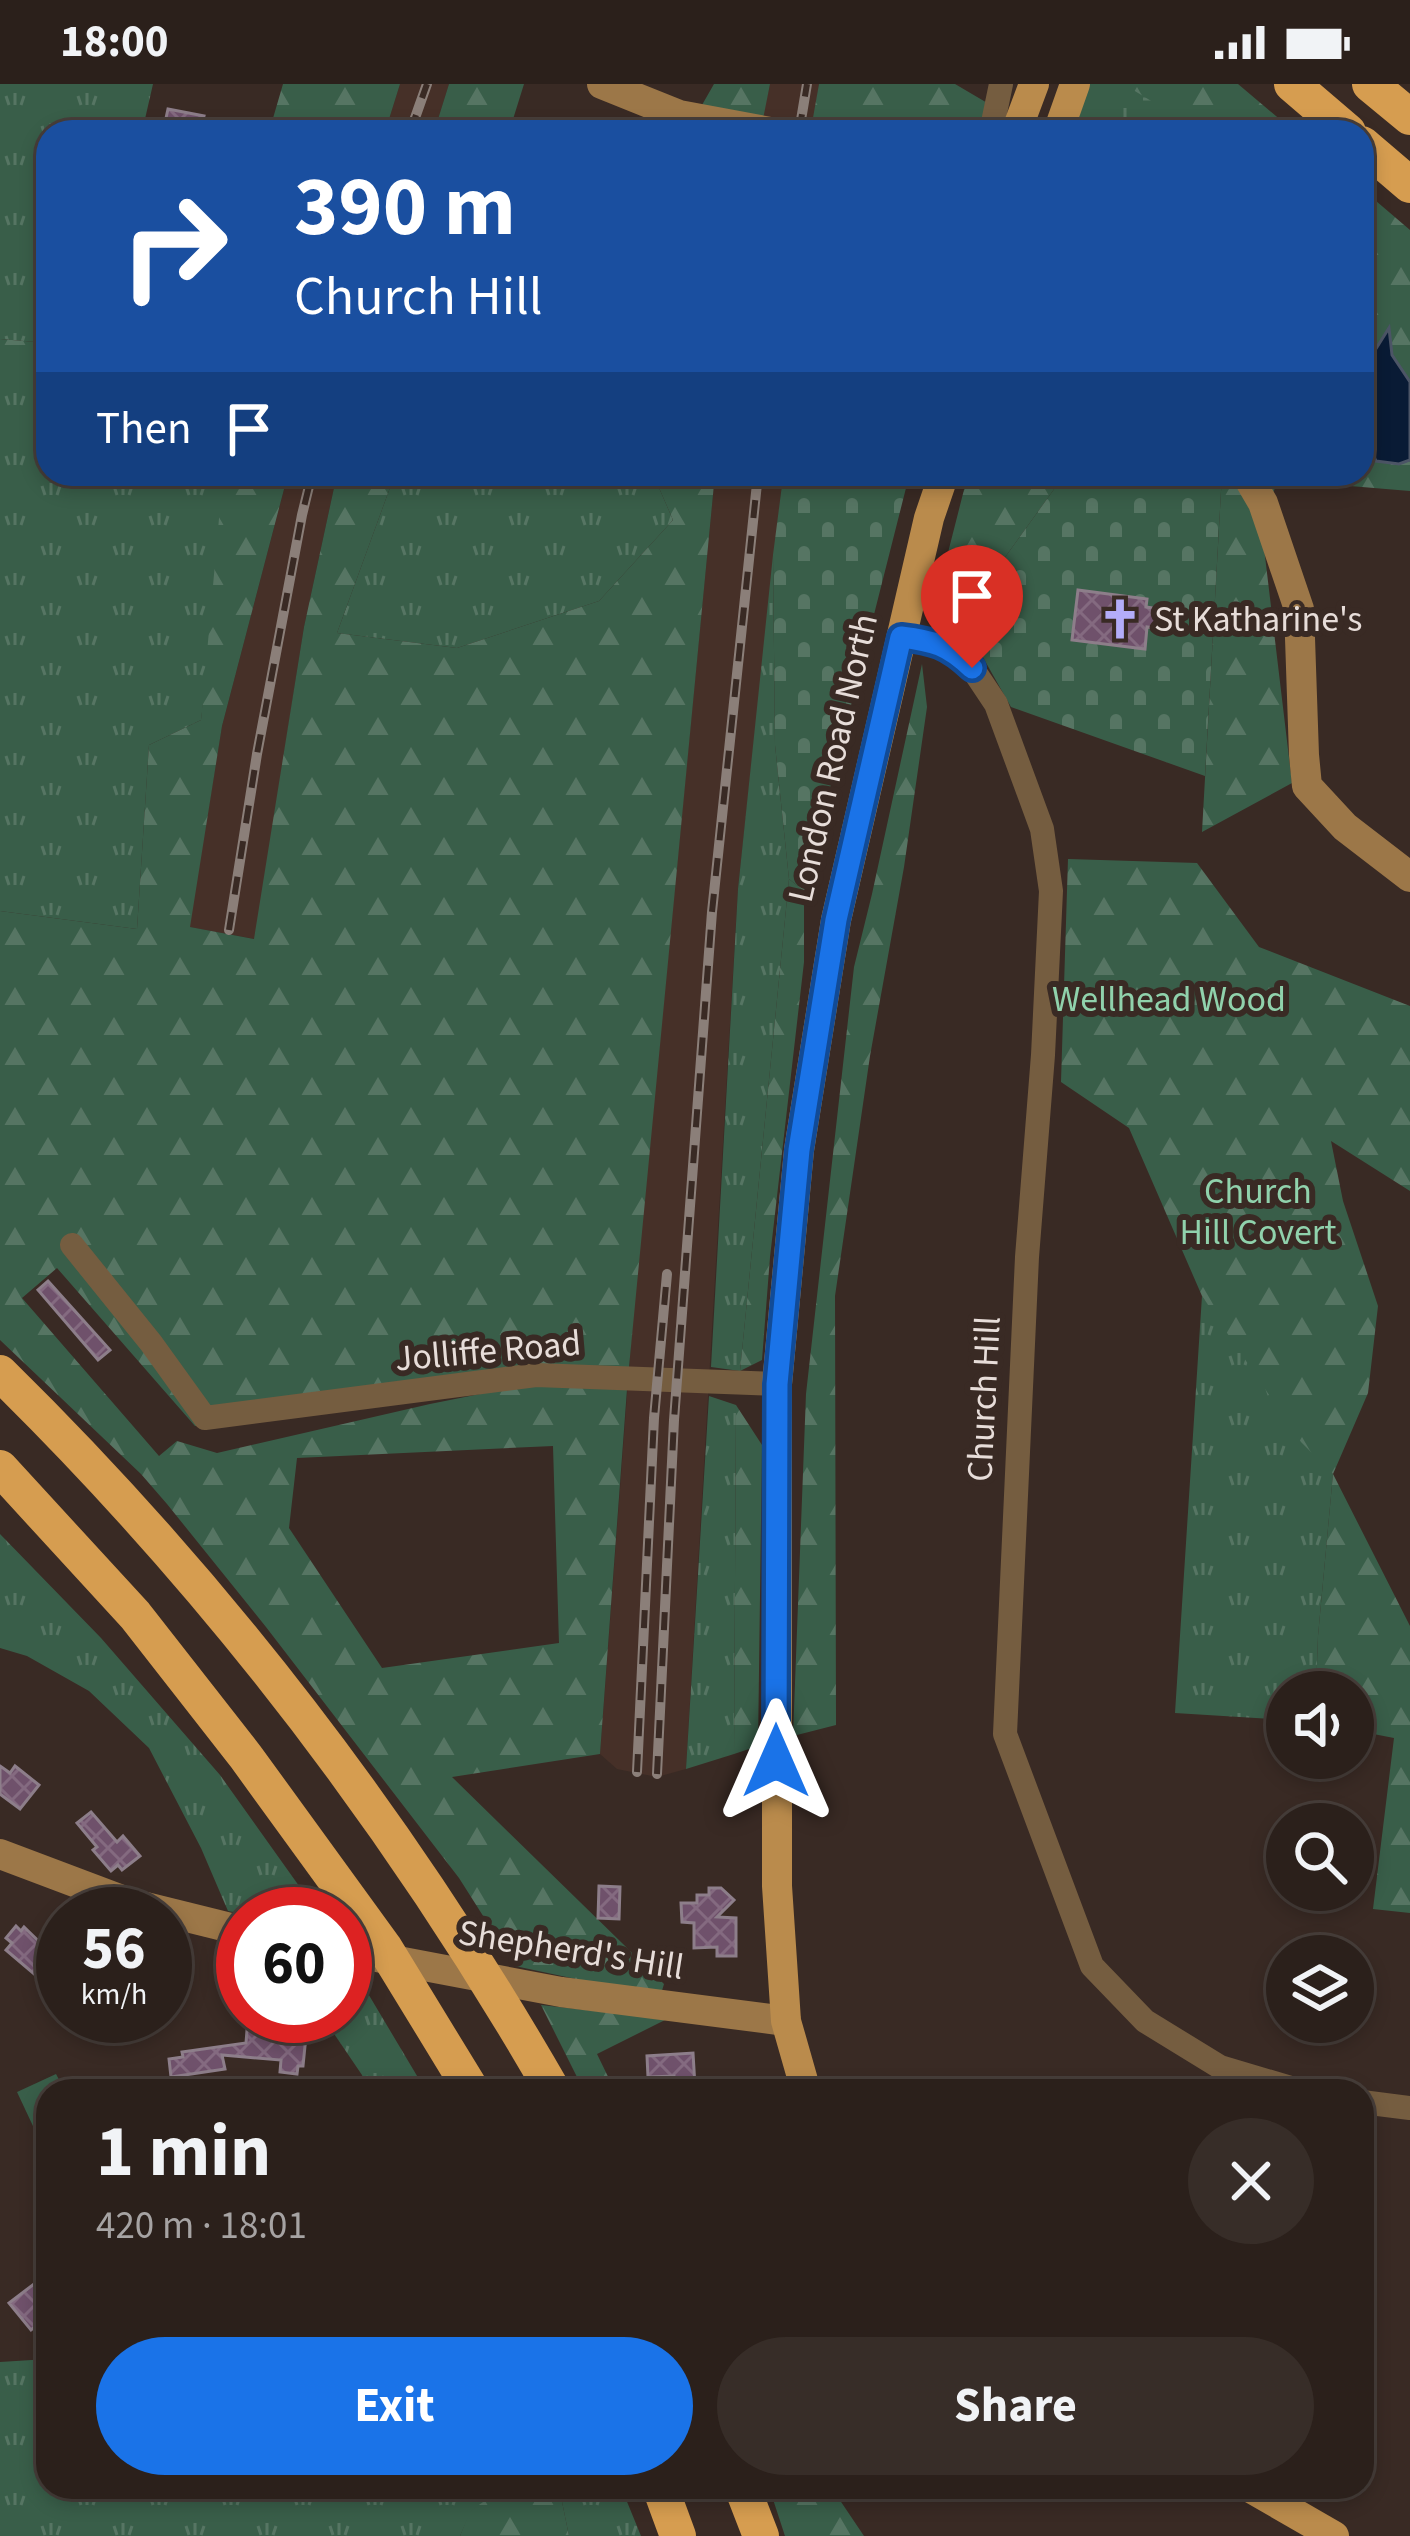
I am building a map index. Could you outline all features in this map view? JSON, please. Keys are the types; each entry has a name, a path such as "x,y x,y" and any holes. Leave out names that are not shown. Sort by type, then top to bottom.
{"highway":[{"path":"1292,84 1334,120"},
{"path":"1370,84 1410,117"},
{"path":"1374,154 1410,185"},
{"path":"0,1373 134,1512 298,1709 442,1911 546,2079"},
{"path":"0,1468 135,1615 246,1757 385,1947 465,2079"},
{"path":"664,2499 678,2536"},
{"path":"747,2499 761,2536"}],"main road":[{"path":"602,84 680,115 706,120"},
{"path":"1020,120 1034,84"},
{"path":"1062,120 1075,84"},
{"name":"London Road North","path":"929,518 932,486"},
{"name":"London Road North","path":"803,2079 786,2021 777,1886 762,1384 836,920 940,486"},
{"path":"1253,486 1299,609 1307,786 1345,827 1410,877"},
{"path":"0,1854 130,1903 216,1924"},
{"name":"Shepherd's Hill","path":"372,1956 561,1992 786,2021"},
{"path":"1270,2499 1334,2536"}],"street":[{"path":"994,120 1001,84"},
{"name":"Church Hill","path":"901,637 950,648 972,668 996,704 1042,829 1051,891 1022,1342 1004,1734 1092,1966 1145,2021 1220,2067 1260,2079"},
{"name":"Jolliffe Road","path":"72,1245 205,1418 536,1376 762,1384"},
{"path":"1374,2104 1410,2108"}],"shaded area":[{"path":"400,84 449,84 438,120 389,120"},
{"path":"770,84 819,84 814,120 762,120"},
{"path":"285,486 334,486 304,627 255,939 189,927 222,726"},
{"path":"714,486 782,486 738,889 686,1769 657,1777 617,1769 600,1754 633,1316"}],"green space":[{"path":"0,84 153,84 145,120 36,120 36,342 0,339"},
{"path":"283,84 400,84 389,120 272,120"},
{"path":"449,84 524,84 513,120 438,120"},
{"path":"714,84 770,84 763,120 702,105"},
{"path":"819,84 955,84 989,104 981,120 813,120"},
{"path":"1090,84 1238,84 1281,120 1076,120"},
{"path":"1125,85 1182,120 1115,120"},
{"path":"1374,199 1410,230 1410,382 1392,355 1389,330 1374,353"},
{"path":"0,339 36,342 36,374 0,373"},
{"path":"0,368 36,371 36,486 230,486 201,720 149,745 137,929 0,911"},
{"path":"1374,456 1376,461 1399,464 1410,460 1410,491 1350,486 1374,486"},
{"path":"222,486 285,486 222,726 190,927 254,939 304,627 334,486 391,486 337,633 457,648 599,601 673,520 658,486 714,486 629,1367 195,1426 57,1268 22,1298 159,1456 177,1441 217,1453 535,1383 627,1389 600,1754 452,1777 664,1984 660,1997 515,1966 459,1878 167,1504 0,1340 0,911 137,929 149,745 201,720","holes":["553,1446 559,1643 382,1668 289,1528 297,1458"]},
{"path":"391,486 658,486 673,520 599,601 457,648 337,633"},
{"path":"782,486 906,488 804,891 789,879 775,745 773,555"},
{"path":"965,486 1056,486 988,581 938,592"},
{"path":"1056,486 1221,486 1205,776 1011,707 976,645 931,625 938,592 988,581"},
{"path":"1221,486 1242,486 1262,531 1292,783 1202,832"},
{"path":"773,555 775,745 789,879 740,1371 711,1367 738,889"},
{"path":"922,664 927,707 835,1296 836,1725 793,1736 806,1394 854,967"},
{"path":"1068,859 1197,863 1259,947 1410,1006 1410,1191 1331,1141 1343,1201 1378,1306 1368,1393 1333,1474 1301,1442 1202,1296 1129,1128 1061,1082"},
{"path":"789,879 804,891 804,962 762,1360 740,1371"},
{"path":"1202,1296 1333,1474 1317,1671 1266,1671 1266,1719 1175,1713"},
{"path":"709,1396 736,1405 734,1754 686,1769"},
{"path":"736,1405 762,1445 758,1746 734,1754"},
{"path":"1333,1474 1410,1626 1410,1913 1374,1909 1394,1738 1374,1734 1374,1671 1317,1671"},
{"path":"0,1534 101,1638 220,1775 300,1887 218,1887 149,1748 89,1691 27,1656 0,1648"},
{"path":"372,2000 419,2079 363,2079 340,2043 372,2043"},
{"path":"541,2005 667,2019 597,2054 609,2079 578,2079"},
{"path":"36,2083 36,2132 17,2092"},
{"path":"36,2360 36,2499 489,2499 471,2511 460,2536 0,2536 0,2362"},
{"path":"488,2499 561,2499 569,2536 460,2536 470,2511"},
{"path":"561,2499 626,2499 641,2536 569,2536"},
{"path":"773,2499 839,2499 864,2536 785,2536"}],"water":[{"path":"1389,328 1392,355 1410,382 1410,460 1399,464 1376,461 1374,456 1374,352"}],"building":[{"path":"168,109 204,116 203,120 166,120"},
{"name":"St Katharine's","path":"1078,590 1147,599 1146,607 1167,610 1165,629 1147,627 1145,649 1072,640"},
{"path":"48,1281 110,1350 98,1360 38,1290"},
{"path":"0,1766 10,1773 15,1766 39,1785 20,1809 0,1794"},
{"path":"91,1812 117,1842 123,1836 140,1856 122,1870 118,1865 111,1871 77,1823"},
{"path":"599,1886 620,1887 619,1919 598,1918"},
{"path":"709,1888 721,1888 734,1900 717,1917 736,1918 736,1956 717,1956 717,1947 694,1948 694,1923 682,1922 681,1903 697,1903 697,1895 709,1895"},
{"path":"16,1926 36,1939 36,1976 6,1950 12,1943 6,1938"},
{"path":"246,2043 305,2043 303,2066 298,2066 297,2074 280,2072 281,2060 222,2055 225,2069 171,2077 169,2059 183,2057 182,2052"},
{"path":"693,2053 695,2079 648,2077 647,2056"},
{"path":"34,2284 36,2326 31,2330 9,2303"}],"railway":[{"path":"414,120 427,84"},
{"path":"801,120 807,84"},
{"path":"229,930 257,754 309,486"},
{"path":"657,1774 674,1420 712,912 757,486"},
{"path":"637,1772 654,1418 667,1274"}],"place":[{"name":"St Katharine's","path":"1120,619"}],"route":[{"path":"776,1761 777,1384 799,1150 836,920 901,637 950,648 972,668"}],"park label":[{"name":"Wellhead Wood","path":"1169,999"},
{"name":"Church Hill Covert","path":"1258,1212"}]}
